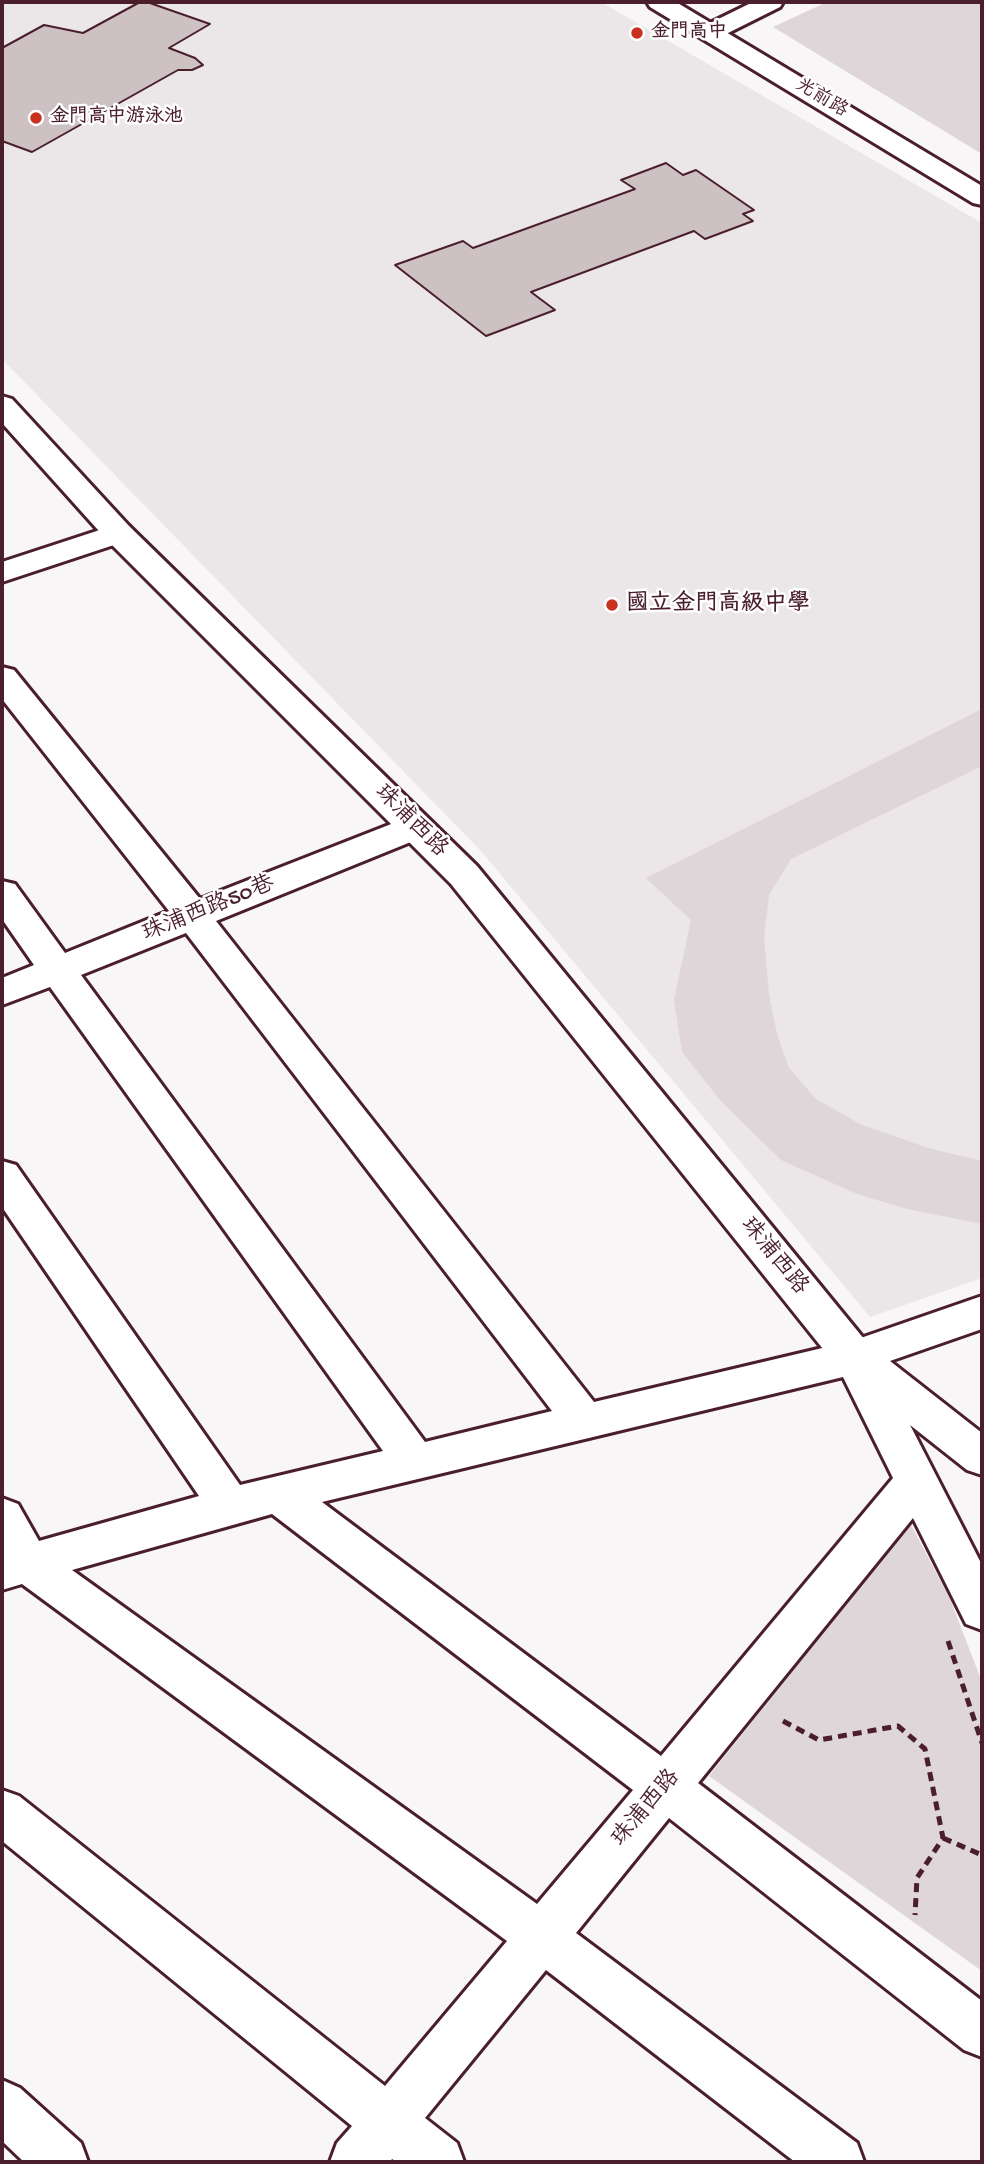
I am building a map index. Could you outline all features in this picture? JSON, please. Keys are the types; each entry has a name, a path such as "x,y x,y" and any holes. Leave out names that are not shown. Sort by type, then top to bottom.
{"street":[{"name":"光前路","path":"659,2 982,197"},
{"path":"711,32 771,2"},
{"name":"珠浦西路","path":"2,405 118,533 464,875 853,1357 917,1481 356,2162"},
{"path":"2,572 118,533"},
{"path":"2,677 193,916 584,1421"},
{"name":"珠浦西路50巷","path":"2,992 416,828"},
{"path":"2,893 415,1462"},
{"path":"2,1176 230,1506"},
{"path":"15,1567 230,1506 853,1357 982,1312"},
{"path":"853,1357 982,1457"},
{"path":"917,1481 982,1610"},
{"path":"279,1495 666,1787 982,2032"},
{"path":"2,1517 15,1567 541,1937 838,2162"},
{"path":"2,1812 438,2162"},
{"path":"2,2106 62,2162"}],"path":[{"path":"946,1635 982,1743"},
{"path":"774,1716 819,1740 898,1726 925,1749 943,1838 917,1878 915,1923"},
{"path":"943,1838 982,1855"}],"shaded area":[{"name":"國立金門高級中學","path":"2,2 601,2 982,223 982,1278 870,1317 481,851 2,359"},
{"path":"827,2 982,2 982,154 773,27"},
{"path":"982,709 982,766 791,859 769,895 764,937 769,995 777,1034 789,1068 816,1099 860,1124 928,1148 982,1161 982,1224 907,1209 857,1194 781,1160 720,1100 682,1052 674,1000 691,920 646,878"},
{"path":"910,1523 950,1599 982,1682 982,1971 709,1776"}],"building":[{"path":"140,2 210,24 169,48 195,58 203,65 192,70 178,70 32,152 2,141 2,48 44,25 83,33"},
{"path":"666,163 683,175 696,170 754,210 743,214 753,221 705,239 694,231 531,292 555,310 486,336 395,265 463,241 473,248 635,189 621,180"}],"place":[{"name":"金門高中","path":"637,33"},
{"name":"金門高中游泳池","path":"36,118"},
{"name":"國立金門高級中學","path":"612,605"}]}
